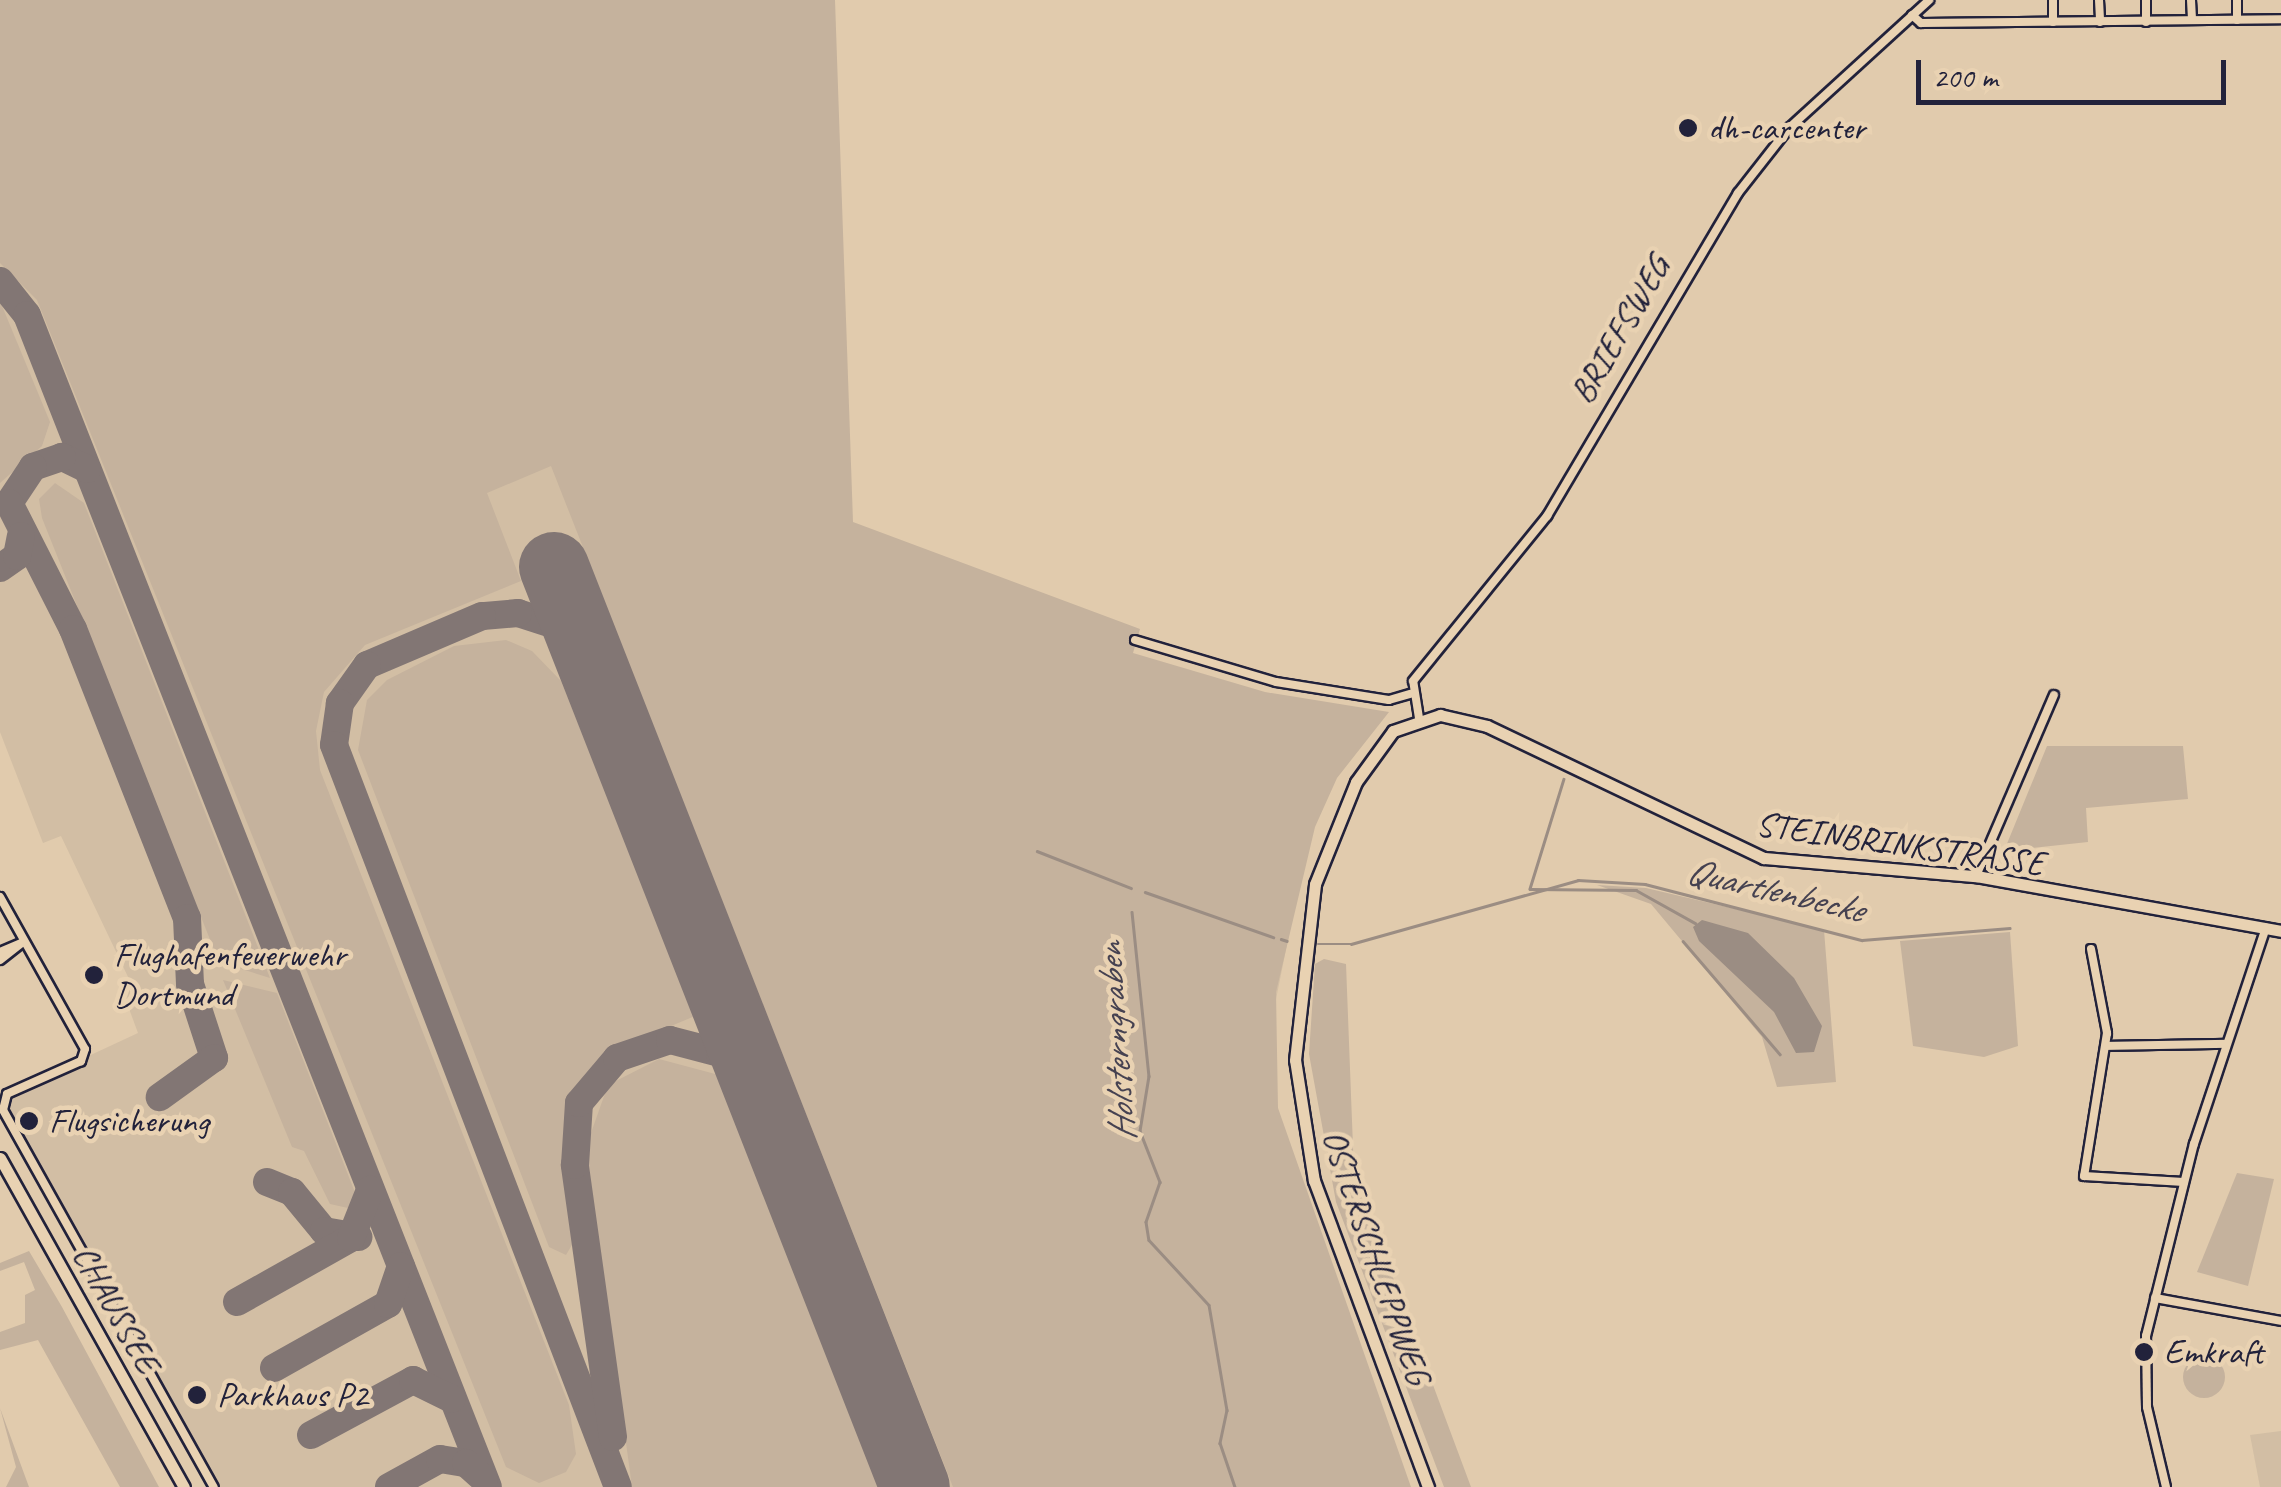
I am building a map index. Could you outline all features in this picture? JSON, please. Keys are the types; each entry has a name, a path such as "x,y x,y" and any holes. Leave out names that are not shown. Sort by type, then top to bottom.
{"street":[{"path":"2053,0 2053,22"},
{"path":"2099,0 2100,22"},
{"path":"2146,0 2146,22"},
{"path":"2191,0 2192,20"},
{"path":"2237,0 2238,20"},
{"name":"BRIEFSWEG","path":"1410,694 1547,516 1683,275 1757,166 1925,2"},
{"path":"1912,15 1921,24 2281,20"},
{"path":"1135,640 1276,682 1390,700 1410,694 1419,718"},
{"path":"1976,876 2054,695"},
{"name":"STEINBRINKSTRASSE","path":"1419,718 1452,716 1507,734 1760,856 1976,876 2281,930"},
{"name":"OSTERSCHLEPPWEG","path":"1419,718 1372,756 1322,862 1297,981 1295,1060 1314,1182 1428,1487"},
{"path":"0,898 24,942 52,978 84,1049 81,1061 7,1094 4,1110 214,1487"},
{"path":"2166,1487 2144,1382 2154,1298 2224,1044 2266,928"},
{"path":"0,956 24,942"},
{"path":"2092,949 2106,1046 2084,1176 2184,1182"},
{"path":"2106,1046 2224,1044"},
{"name":"CHAUSSEE","path":"0,1158 184,1487"},
{"path":"2154,1298 2281,1321"}],"shaded area":[{"path":"0,0 835,0 853,522 1140,629 1133,653 1265,692 1389,712 1337,778 1315,827 1276,992 1278,1108 1411,1487 953,1487 551,466 487,493 521,581 365,645 324,692 316,731 320,770 569,1405 576,1454 566,1472 539,1483 506,1467 37,300 0,263"},
{"path":"0,2 841,517 1115,669 1315,806 1271,1024 1280,1159 1409,1487 213,1487 6,1107 24,1086 138,1033 121,987 129,979 61,836 43,843 0,732"},
{"path":"0,301 50,422 42,446 0,483"},
{"path":"55,483 84,503 270,978 219,962 42,518 39,499"},
{"path":"506,640 532,651 561,681 695,1016 616,1049 576,1089 565,1125 576,1238 566,1255 549,1247 358,750 367,700 387,680 454,646"},
{"path":"2047,746 2183,746 2188,799 2086,808 2088,842 2004,851"},
{"path":"1597,885 1646,888 1824,930 1836,1082 1777,1087 1762,1037 1651,904"},
{"path":"1702,920 1748,933 1794,978 1822,1026 1814,1052 1796,1053 1774,1012 1699,941 1693,927"},
{"path":"2010,932 2018,1046 1984,1057 1913,1046 1900,941"},
{"path":"1324,959 1346,964 1354,1173 1471,1487 1444,1487 1336,1202 1309,1054 1315,964"},
{"path":"223,980 277,993 356,1195 348,1208 330,1204 304,1151 292,1147"},
{"path":"659,1059 719,1075 880,1487 632,1487 586,1147 608,1085"},
{"path":"2237,1173 2274,1179 2248,1286 2197,1272"},
{"path":"29,1251 159,1487 120,1487 38,1340 0,1350 0,1332 25,1323 25,1295 35,1290 24,1262 0,1271 0,1263"},
{"path":"2204,1356 2219,1362 2225,1377 2219,1392 2204,1398 2189,1392 2183,1377 2189,1362"},
{"path":"0,1408 29,1487 6,1487 16,1467"},
{"path":"2281,1431 2281,1487 2260,1487 2250,1435"}],"waterway":[{"name":"Quartlenbecke","path":"1564,779 1530,889 1636,890 1695,923"},
{"name":"Quartlenbecke","path":"1037,851 1131,888"},
{"name":"Quartlenbecke","path":"1318,944 1351,944 1578,880 1645,884 1862,940 2010,928"},
{"name":"Quartlenbecke","path":"1145,892 1273,937"},
{"name":"Holsterngraben","path":"1132,912 1149,1076 1140,1131 1160,1182 1146,1222 1149,1240 1209,1305 1227,1410 1220,1443 1235,1487"},
{"name":"Quartlenbecke","path":"1281,939 1287,941"},
{"path":"1683,941 1780,1054"}],"taxiway":[{"path":"0,281 27,315 488,1487"},
{"path":"87,469 62,457 33,467 9,503 73,629 187,918 190,984 214,1058 160,1097"},
{"path":"0,568 17,556 21,536"},
{"path":"595,673 555,625 518,613 482,616 367,665 340,703 334,745 618,1487"},
{"path":"613,1437 575,1165 579,1103 617,1058 670,1040 720,1053 760,1092"},
{"path":"267,1182 292,1192 324,1231 358,1237"},
{"path":"237,1302 351,1238 370,1190"},
{"path":"274,1368 388,1304 401,1266"},
{"path":"311,1435 413,1380 452,1399"},
{"path":"389,1487 440,1459 466,1463 484,1479"}],"runway":[{"path":"554,567 915,1487"}],"place":[{"name":"dh-carcenter","path":"1688,128"},
{"name":"Flughafenfeuerwehr Dortmund","path":"94,975"},
{"name":"Flugsicherung","path":"29,1121"},
{"name":"Emkraft","path":"2144,1352"},
{"name":"Parkhaus P2","path":"197,1395"}]}
